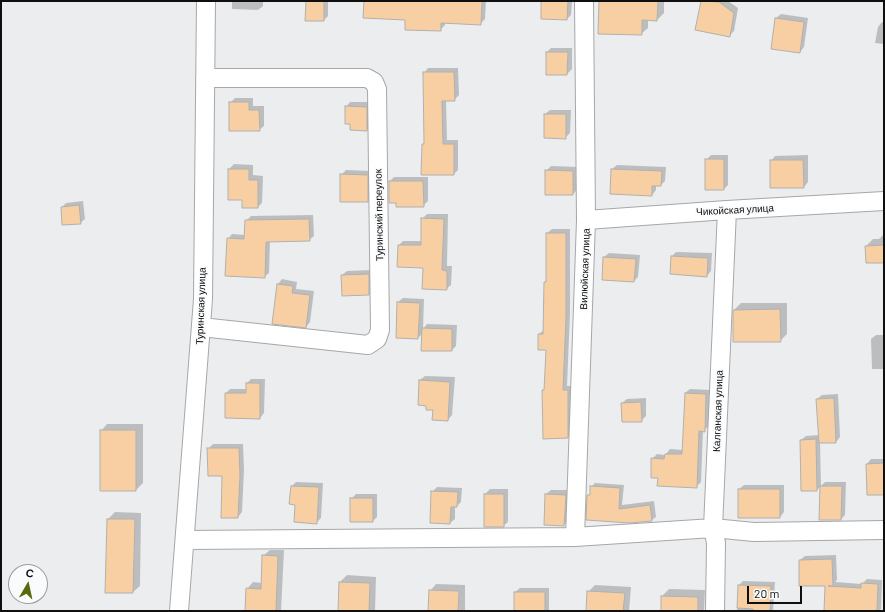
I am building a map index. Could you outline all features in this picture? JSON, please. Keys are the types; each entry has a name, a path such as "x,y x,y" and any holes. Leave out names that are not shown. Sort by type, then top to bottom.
{"street":[{"name":"Туринская улица","path":"179,611 201,327 206,1"},
{"name":"Вилюйская улица","path":"575,537 586,220 584,1"},
{"name":"Туринский переулок","path":"201,327 368,345 377,339 380,330 378,89 374,82 366,78 205,78"},
{"name":"Чикойская улица","path":"586,220 727,210 884,202"},
{"name":"Калганская улица","path":"715,611 716,543 713,528 727,210"},
{"path":"185,540 575,537 713,528 754,532 884,530"}],"building":[{"path":"306,1 324,1 324,21 305,21"},
{"path":"364,1 482,1 481,25 441,23 441,31 405,30 405,20 363,18"},
{"path":"541,1 568,1 567,20 541,19"},
{"path":"599,1 658,1 657,21 642,20 642,35 598,34"},
{"path":"701,1 719,2 734,13 730,37 695,30"},
{"path":"775,18 804,22 800,53 771,49"},
{"path":"546,52 568,52 567,75 546,75"},
{"path":"423,72 454,72 455,101 442,101 443,144 454,144 454,175 421,175 422,144 424,144"},
{"path":"229,102 249,102 249,110 259,110 260,131 229,131"},
{"path":"345,106 367,107 367,131 350,130 350,124 345,124"},
{"path":"544,114 566,114 566,139 544,138"},
{"path":"705,159 724,159 724,190 705,190"},
{"path":"770,160 803,160 804,188 770,188"},
{"path":"228,169 249,169 249,180 258,180 258,208 242,208 242,200 228,200"},
{"path":"611,169 662,171 661,186 652,186 652,196 610,194"},
{"path":"545,170 573,171 573,195 545,195"},
{"path":"340,174 368,175 368,202 340,202"},
{"path":"389,181 423,181 424,207 396,207 396,203 389,203"},
{"path":"79,205 81,224 62,225 61,207"},
{"path":"421,218 444,219 442,270 447,271 447,290 422,289 423,268 397,267 398,245 421,245"},
{"path":"309,219 310,241 266,242 265,278 225,276 227,238 244,239 245,220"},
{"path":"546,233 566,233 566,318 563,390 568,390 568,438 543,439 542,390 544,390 546,350 538,350 538,334 543,334 544,282 546,282"},
{"path":"884,245 884,263 866,263 865,246"},
{"path":"671,256 708,258 707,277 670,274"},
{"path":"603,257 636,259 634,282 602,280"},
{"path":"369,274 369,295 342,296 341,275"},
{"path":"277,284 293,286 292,293 310,295 306,328 272,324"},
{"path":"397,302 420,303 418,339 396,338"},
{"path":"780,309 781,342 733,342 733,310"},
{"path":"422,328 452,329 452,351 421,351"},
{"path":"419,380 450,382 448,421 432,420 433,410 426,410 426,406 418,405"},
{"path":"246,383 260,383 260,419 225,418 225,393 246,393"},
{"path":"685,393 706,394 705,432 699,431 697,488 657,486 658,478 651,478 651,458 664,459 665,454 682,454"},
{"path":"834,398 836,443 819,443 816,399"},
{"path":"641,402 642,422 622,422 621,403"},
{"path":"100,430 136,430 136,491 100,491"},
{"path":"816,439 817,491 801,491 800,440"},
{"path":"207,448 239,448 240,475 238,518 221,518 222,476 208,476"},
{"path":"884,463 884,495 867,495 866,464"},
{"path":"291,486 319,487 317,524 294,522 295,505 289,504"},
{"path":"590,486 620,488 619,509 650,505 652,521 629,523 586,520 587,495 590,495"},
{"path":"820,486 842,486 841,520 819,520"},
{"path":"738,489 780,489 780,518 738,518"},
{"path":"431,491 458,492 457,507 451,507 450,524 430,523"},
{"path":"484,494 504,494 504,527 484,527"},
{"path":"545,494 566,495 564,526 544,525"},
{"path":"350,498 373,498 373,522 350,522"},
{"path":"107,519 135,519 133,593 105,593"},
{"path":"262,555 278,556 276,611 245,611 246,588 261,589"},
{"path":"832,559 833,586 828,586 861,588 861,583 878,584 877,611 824,611 825,586 799,586 799,560"},
{"path":"339,582 370,583 369,611 338,611"},
{"path":"738,585 771,586 770,611 753,611 753,609 737,608"},
{"path":"429,590 459,591 458,611 428,611"},
{"path":"587,591 625,593 623,611 586,611"},
{"path":"514,592 545,592 545,611 514,611"},
{"path":"661,596 698,597 698,611 661,611"}]}
